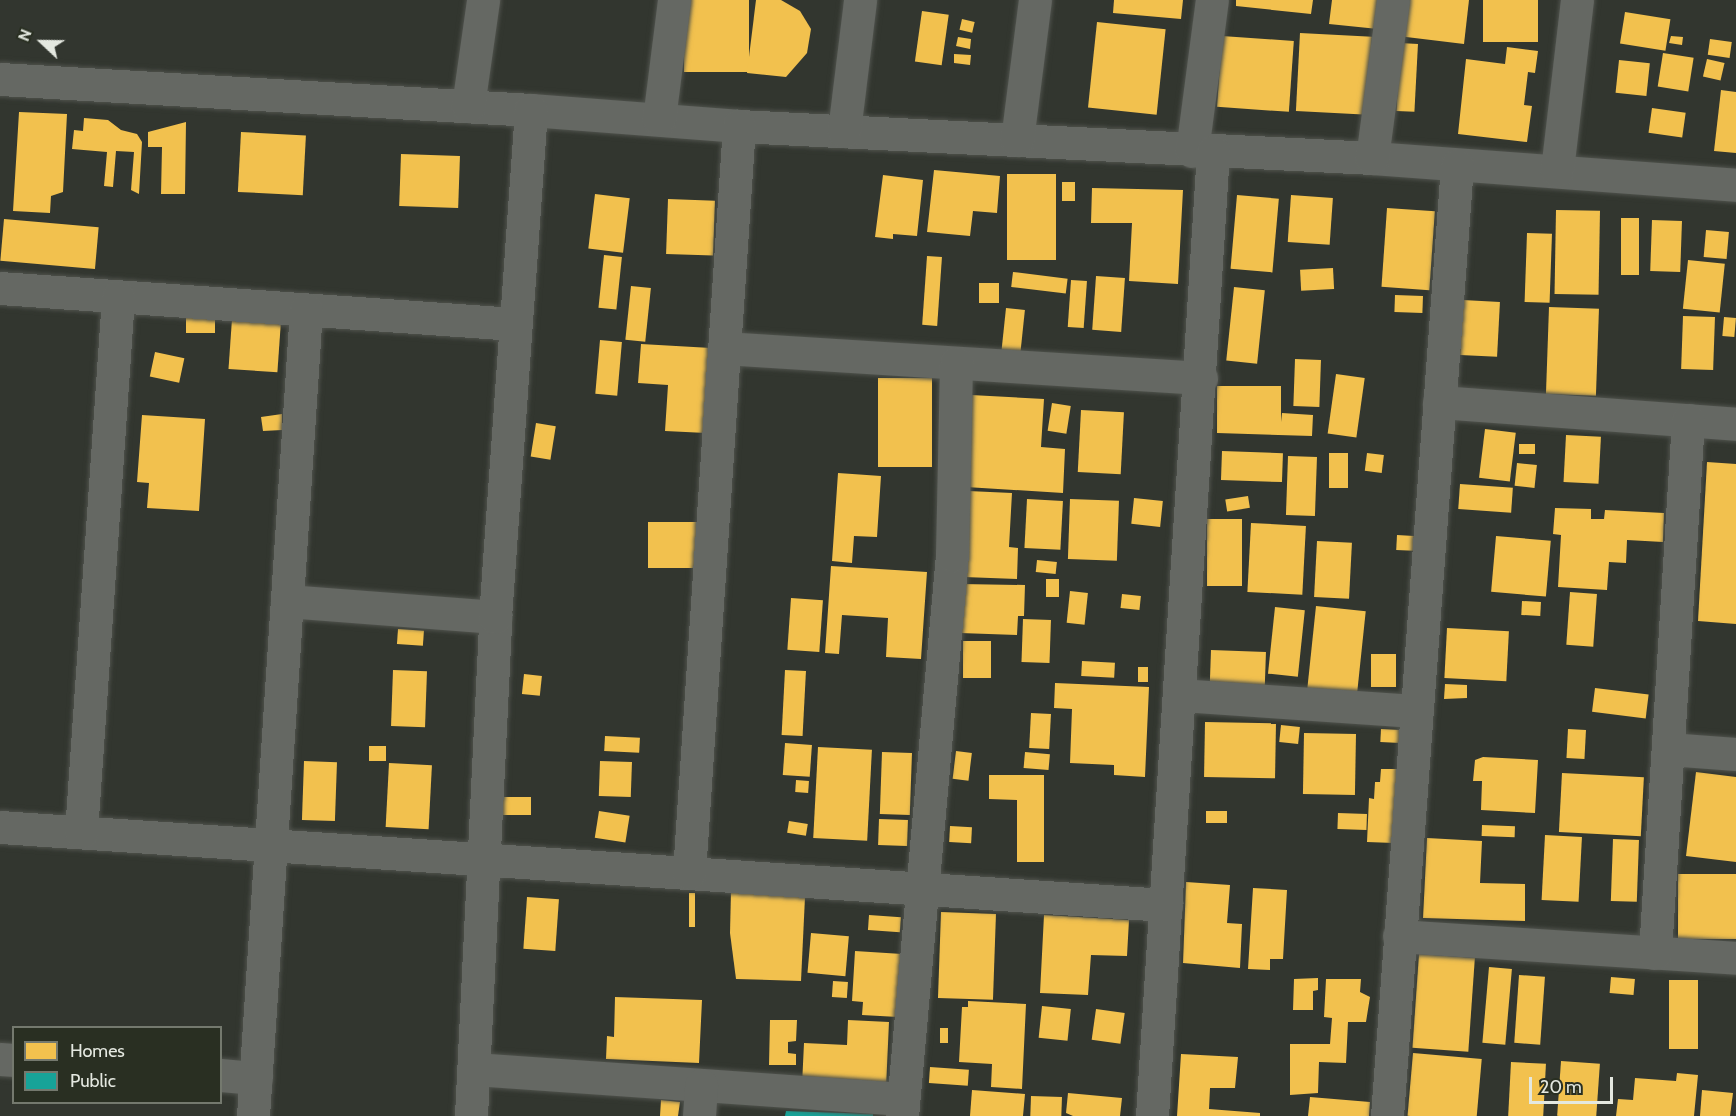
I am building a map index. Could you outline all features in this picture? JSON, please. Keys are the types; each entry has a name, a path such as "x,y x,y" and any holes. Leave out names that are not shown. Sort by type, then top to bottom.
{"street":[{"path":"468,106 483,0"},
{"path":"659,119 674,0"},
{"path":"844,131 860,0"},
{"path":"1017,140 1035,0"},
{"path":"1152,1116 1201,378 1202,152 1212,0"},
{"path":"1372,158 1394,0"},
{"path":"1557,170 1577,0"},
{"path":"0,82 468,106 739,126 1202,152 1372,158 1736,185"},
{"path":"471,1116 495,617 531,110"},
{"path":"689,873 739,126"},
{"path":"1387,1116 1457,166"},
{"path":"0,288 515,324"},
{"path":"81,832 118,297"},
{"path":"253,1116 306,310"},
{"path":"724,348 1201,378"},
{"path":"474,1069 700,1101 902,1107 920,888 952,555 956,363"},
{"path":"1439,402 1736,424"},
{"path":"1655,953 1688,420"},
{"path":"287,601 495,617"},
{"path":"1180,695 1416,711"},
{"path":"1668,749 1736,754"},
{"path":"0,826 272,845 484,856 689,873 1166,905"},
{"path":"1399,936 1736,958"},
{"path":"222,1076 256,1078"}],"building: Homes":[{"path":"684,0 749,0 749,72 684,72"},
{"path":"756,0 781,0 800,11 811,29 807,53 786,77 747,73"},
{"path":"1114,0 1183,0 1181,19 1113,13"},
{"path":"1236,0 1313,0 1311,14 1236,6"},
{"path":"1332,0 1381,0 1378,29 1329,24"},
{"path":"1403,0 1469,0 1464,44 1398,36"},
{"path":"1483,0 1538,0 1538,42 1483,42"},
{"path":"922,11 949,15 942,65 915,62"},
{"path":"1625,12 1670,19 1665,51 1620,44"},
{"path":"962,19 975,22 972,33 960,30"},
{"path":"1097,22 1166,29 1157,115 1088,108"},
{"path":"1300,33 1372,37 1368,115 1296,111"},
{"path":"1222,36 1294,41 1289,112 1217,107"},
{"path":"1671,36 1683,37 1682,45 1669,43"},
{"path":"958,37 971,39 970,49 956,46"},
{"path":"1710,39 1732,42 1730,58 1708,55"},
{"path":"1400,43 1418,44 1414,112 1396,111"},
{"path":"1507,47 1538,51 1535,73 1528,72 1524,105 1532,106 1527,142 1458,134 1466,59 1505,64"},
{"path":"1663,53 1694,58 1688,91 1658,87"},
{"path":"954,54 971,55 970,65 954,63"},
{"path":"1707,59 1725,63 1720,81 1703,77"},
{"path":"1619,60 1650,63 1646,96 1616,93"},
{"path":"1721,90 1736,92 1736,153 1714,151"},
{"path":"1652,108 1686,113 1682,137 1649,133"},
{"path":"19,112 67,114 63,192 51,196 50,213 13,211"},
{"path":"84,118 108,120 121,130 137,134 142,142 139,194 131,190 134,152 116,151 113,187 104,186 107,152 72,149 74,130 83,131"},
{"path":"186,122 185,194 161,194 162,147 148,147 148,132"},
{"path":"241,132 306,135 303,195 238,192"},
{"path":"401,154 460,156 458,208 399,206"},
{"path":"934,170 1000,176 997,213 973,211 970,236 927,232"},
{"path":"1007,174 1056,174 1056,260 1007,260"},
{"path":"883,175 923,180 917,236 893,234 893,239 875,237"},
{"path":"1062,182 1075,182 1075,201 1062,201"},
{"path":"1092,188 1183,190 1178,284 1129,281 1132,223 1091,223"},
{"path":"595,194 630,198 623,253 588,249"},
{"path":"1237,195 1279,199 1272,272 1231,269"},
{"path":"1291,195 1333,198 1330,245 1288,242"},
{"path":"668,199 715,201 713,256 666,254"},
{"path":"1387,208 1435,211 1429,290 1381,287"},
{"path":"1556,210 1600,211 1599,295 1555,294"},
{"path":"1621,218 1639,218 1639,275 1621,275"},
{"path":"4,219 99,227 95,269 0,261"},
{"path":"1652,220 1682,221 1680,272 1650,271"},
{"path":"1706,230 1729,232 1727,259 1704,257"},
{"path":"1527,233 1552,234 1550,303 1525,302"},
{"path":"604,255 622,257 616,310 598,308"},
{"path":"927,256 942,257 937,326 922,325"},
{"path":"1688,260 1725,264 1720,313 1683,309"},
{"path":"1333,268 1334,289 1301,291 1300,270"},
{"path":"1013,272 1068,279 1066,294 1011,287"},
{"path":"1096,276 1125,278 1121,332 1092,330"},
{"path":"1071,280 1087,281 1084,328 1068,327"},
{"path":"979,283 999,283 999,303 979,303"},
{"path":"631,286 651,288 645,342 625,340"},
{"path":"1234,287 1265,290 1257,364 1226,361"},
{"path":"1395,295 1423,296 1422,313 1394,312"},
{"path":"1463,300 1500,302 1497,357 1460,355"},
{"path":"1549,307 1599,309 1596,396 1546,394"},
{"path":"1006,308 1025,310 1020,355 1001,353"},
{"path":"186,316 215,316 215,333 186,333"},
{"path":"1683,316 1715,317 1713,370 1681,369"},
{"path":"1724,317 1736,318 1734,337 1722,336"},
{"path":"232,319 281,322 277,372 229,369"},
{"path":"600,340 622,342 617,396 595,394"},
{"path":"641,344 711,348 706,433 665,431 668,385 638,383"},
{"path":"155,352 184,358 179,383 150,376"},
{"path":"1295,359 1321,360 1319,407 1293,406"},
{"path":"1336,374 1365,378 1356,437 1328,433"},
{"path":"878,378 932,378 932,467 878,467"},
{"path":"1217,386 1281,386 1281,422 1282,413 1313,415 1312,436 1217,433"},
{"path":"971,395 1044,399 1041,447 1065,449 1063,493 966,487"},
{"path":"1052,403 1071,406 1066,434 1048,431"},
{"path":"1081,410 1124,412 1121,474 1078,472"},
{"path":"282,414 282,430 263,431 261,417"},
{"path":"142,415 205,419 199,511 147,508 149,483 137,482"},
{"path":"536,423 556,426 550,460 531,457"},
{"path":"1485,429 1516,433 1510,481 1479,478"},
{"path":"1566,435 1601,437 1598,484 1564,482"},
{"path":"1519,444 1535,444 1535,454 1519,454"},
{"path":"1222,451 1283,453 1282,482 1221,480"},
{"path":"1329,453 1348,453 1348,488 1329,488"},
{"path":"1367,453 1384,455 1382,473 1365,471"},
{"path":"1288,456 1317,457 1315,516 1286,515"},
{"path":"1707,462 1736,464 1736,624 1698,621"},
{"path":"1517,463 1537,465 1534,488 1515,486"},
{"path":"838,473 881,476 877,537 854,536 852,563 832,561"},
{"path":"1460,484 1513,488 1511,513 1458,509"},
{"path":"968,491 1012,493 1009,547 1018,548 1017,579 964,577"},
{"path":"1248,496 1250,508 1227,511 1225,500"},
{"path":"1134,498 1163,501 1160,527 1131,524"},
{"path":"1027,499 1063,501 1060,550 1024,548"},
{"path":"1070,499 1119,501 1117,561 1068,559"},
{"path":"1555,508 1591,509 1591,519 1604,519 1605,510 1664,513 1663,542 1627,540 1626,563 1609,562 1607,590 1558,587 1561,535 1553,534"},
{"path":"1207,519 1242,519 1242,586 1207,586"},
{"path":"648,522 696,522 696,568 648,568"},
{"path":"1251,523 1306,526 1302,595 1247,592"},
{"path":"1397,535 1414,536 1413,551 1396,550"},
{"path":"1496,536 1551,541 1546,597 1491,592"},
{"path":"1317,541 1352,543 1349,599 1314,597"},
{"path":"1037,560 1057,562 1056,574 1036,572"},
{"path":"831,566 927,572 921,659 886,657 888,618 842,615 839,654 825,653"},
{"path":"1046,579 1059,579 1059,597 1046,597"},
{"path":"961,584 1025,585 1024,616 1018,616 1017,635 960,633"},
{"path":"1070,591 1088,593 1085,625 1067,623"},
{"path":"1570,592 1597,594 1593,647 1566,645"},
{"path":"1122,594 1141,596 1139,610 1121,608"},
{"path":"791,598 823,600 819,652 787,650"},
{"path":"1522,601 1541,602 1540,616 1521,615"},
{"path":"1316,606 1366,611 1357,696 1307,691"},
{"path":"1275,607 1305,610 1298,677 1268,674"},
{"path":"1023,619 1051,620 1049,663 1021,662"},
{"path":"1447,628 1509,631 1506,681 1444,678"},
{"path":"398,629 424,631 423,646 397,644"},
{"path":"963,641 991,641 991,678 963,678"},
{"path":"1211,650 1266,652 1265,686 1210,684"},
{"path":"1371,654 1396,654 1396,687 1371,687"},
{"path":"1082,661 1115,663 1114,678 1081,676"},
{"path":"1138,667 1148,667 1148,682 1138,682"},
{"path":"393,670 427,671 425,727 391,726"},
{"path":"785,670 806,671 803,736 782,735"},
{"path":"524,674 542,676 540,696 522,694"},
{"path":"1055,683 1149,687 1145,777 1114,775 1114,765 1070,763 1072,709 1054,708"},
{"path":"1445,684 1467,685 1467,698 1444,699"},
{"path":"1595,688 1649,695 1646,718 1592,712"},
{"path":"1031,713 1051,714 1049,749 1029,748"},
{"path":"1205,722 1276,723 1275,778 1204,777"},
{"path":"1281,725 1300,727 1298,744 1279,742"},
{"path":"1381,729 1401,730 1400,743 1380,742"},
{"path":"1568,729 1586,730 1584,759 1566,758"},
{"path":"1304,733 1356,734 1355,795 1303,794"},
{"path":"605,736 640,738 639,753 604,751"},
{"path":"785,743 812,745 810,777 783,775"},
{"path":"369,746 386,746 386,761 369,761"},
{"path":"818,747 872,750 867,841 813,838"},
{"path":"956,751 972,753 968,781 953,779"},
{"path":"882,752 912,753 910,815 880,814"},
{"path":"1025,752 1050,754 1049,770 1024,768"},
{"path":"1483,757 1538,760 1535,813 1481,810 1482,781 1473,781 1475,760"},
{"path":"304,761 337,762 335,821 302,820"},
{"path":"600,761 632,762 631,797 599,796"},
{"path":"389,763 432,765 429,829 386,827"},
{"path":"1381,769 1397,769 1394,843 1367,842 1369,798 1374,799 1375,782 1380,782"},
{"path":"1696,772 1736,777 1736,862 1686,856"},
{"path":"1562,773 1644,777 1641,836 1559,832"},
{"path":"989,775 1044,775 1044,862 1017,862 1017,800 989,799"},
{"path":"796,780 809,781 808,793 795,792"},
{"path":"503,797 531,797 531,815 503,815"},
{"path":"599,811 630,816 625,843 595,838"},
{"path":"1206,811 1227,811 1227,823 1206,823"},
{"path":"1338,813 1367,814 1366,830 1337,829"},
{"path":"879,819 908,820 907,846 878,845"},
{"path":"789,821 808,824 806,836 787,833"},
{"path":"1482,825 1515,826 1515,837 1482,836"},
{"path":"950,826 972,827 971,843 949,842"},
{"path":"1545,835 1582,837 1579,902 1542,900"},
{"path":"1427,838 1482,841 1480,883 1525,884 1525,921 1423,918"},
{"path":"1613,839 1639,840 1637,902 1611,901"},
{"path":"1678,874 1736,874 1736,939 1678,939"},
{"path":"1186,882 1230,885 1227,923 1242,924 1240,968 1183,963"},
{"path":"1253,888 1287,890 1283,959 1270,959 1270,970 1248,969"},
{"path":"731,891 805,897 801,981 736,979 730,933"},
{"path":"689,893 695,893 695,927 689,927"},
{"path":"527,897 559,899 555,951 523,949"},
{"path":"941,912 996,914 993,1000 938,998"},
{"path":"869,915 901,917 900,932 868,930"},
{"path":"1044,915 1129,920 1127,956 1091,955 1088,995 1040,993"},
{"path":"811,933 849,936 845,976 808,973"},
{"path":"855,951 902,954 898,1017 862,1015 863,1002 852,1001"},
{"path":"1419,954 1475,958 1468,1052 1412,1048"},
{"path":"1489,967 1512,969 1505,1045 1482,1043"},
{"path":"1519,975 1545,977 1540,1045 1514,1043"},
{"path":"1611,977 1635,979 1634,995 1610,993"},
{"path":"1318,978 1318,990 1313,991 1313,1010 1293,1010 1294,979"},
{"path":"1326,979 1361,979 1360,992 1370,997 1366,1022 1348,1022 1346,1063 1319,1062 1318,1093 1290,1095 1290,1044 1330,1044 1332,1018 1324,1017"},
{"path":"1669,980 1698,980 1698,1049 1669,1049"},
{"path":"833,981 848,982 847,998 832,997"},
{"path":"615,997 702,1000 699,1063 606,1059 607,1036 614,1037"},
{"path":"968,1001 1026,1004 1022,1089 991,1087 992,1064 959,1062 962,1007 968,1007"},
{"path":"1042,1006 1071,1009 1067,1041 1039,1038"},
{"path":"1096,1009 1125,1013 1120,1044 1092,1040"},
{"path":"770,1020 797,1020 796,1041 788,1042 788,1053 796,1054 796,1065 769,1065"},
{"path":"848,1020 889,1022 886,1089 802,1085 804,1043 847,1045"},
{"path":"940,1028 948,1028 948,1043 940,1043"},
{"path":"1413,1053 1482,1059 1477,1116 1408,1116"},
{"path":"1181,1054 1238,1057 1235,1088 1210,1088 1209,1109 1260,1113 1260,1116 1177,1116"},
{"path":"1561,1061 1600,1064 1596,1116 1557,1116"},
{"path":"1511,1062 1546,1064 1543,1116 1508,1116"},
{"path":"930,1067 969,1070 968,1086 929,1083"},
{"path":"1677,1073 1698,1075 1694,1116 1616,1116 1618,1099 1633,1100 1635,1078 1676,1081"},
{"path":"972,1090 1025,1094 1023,1116 970,1116"},
{"path":"1702,1090 1733,1093 1730,1116 1700,1116"},
{"path":"1068,1093 1122,1098 1120,1116 1073,1116 1066,1113"},
{"path":"1031,1096 1062,1097 1061,1116 1030,1116"},
{"path":"1310,1097 1370,1102 1369,1116 1308,1116"},
{"path":"661,1100 680,1102 678,1116 660,1116"}],"building: Public":[{"path":"786,1111 873,1114 873,1116 785,1116"}]}
